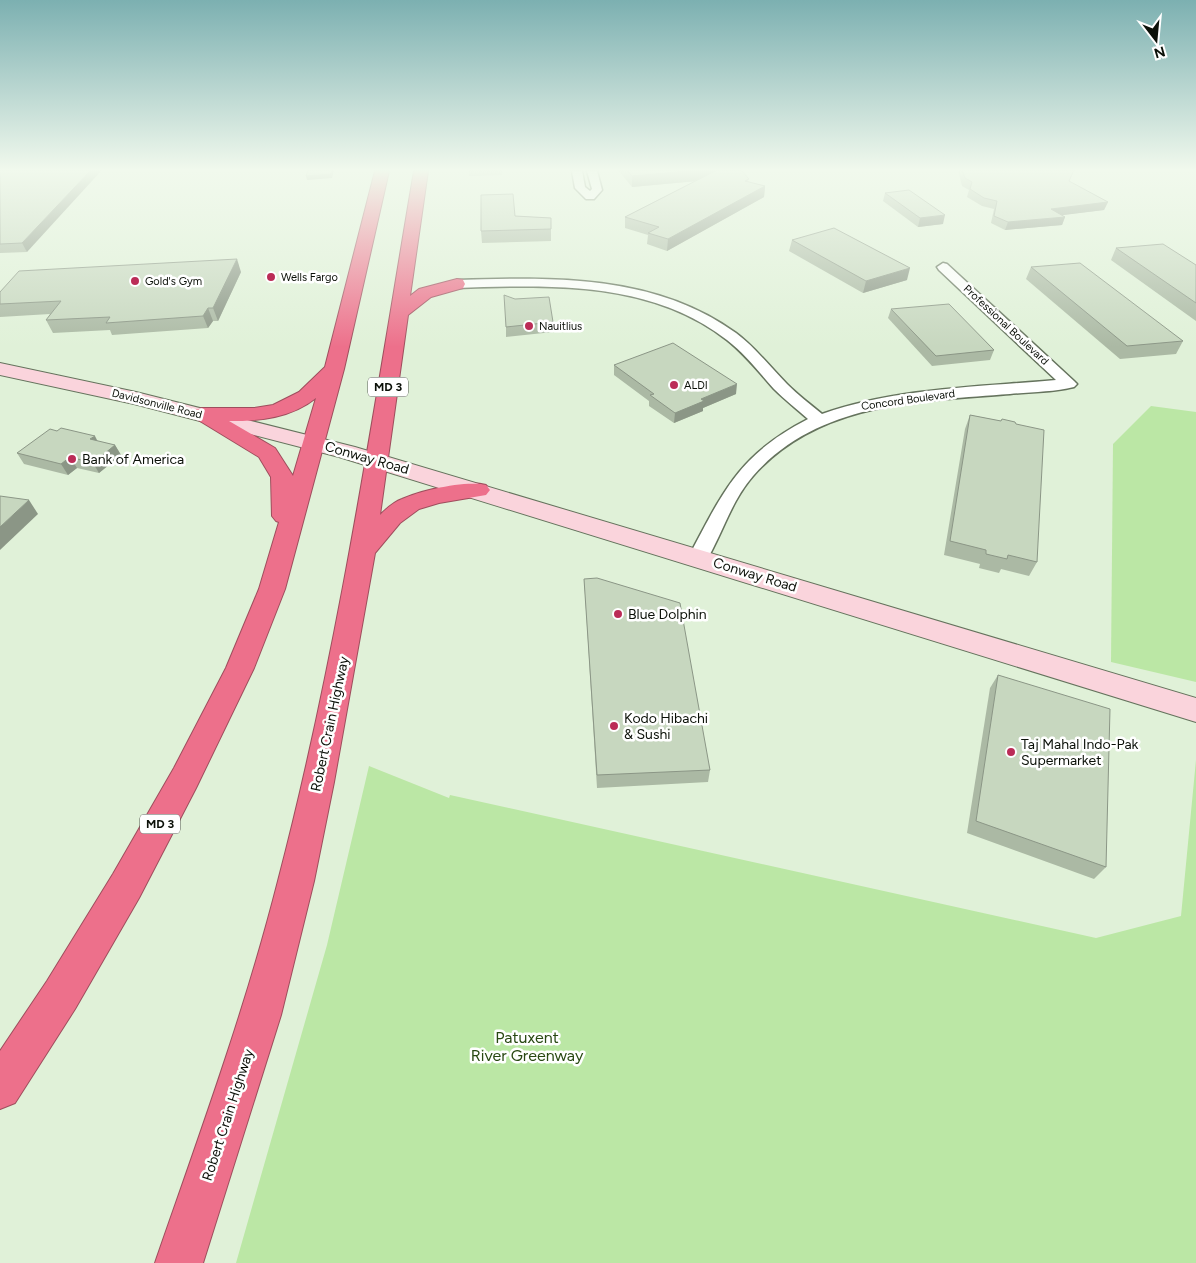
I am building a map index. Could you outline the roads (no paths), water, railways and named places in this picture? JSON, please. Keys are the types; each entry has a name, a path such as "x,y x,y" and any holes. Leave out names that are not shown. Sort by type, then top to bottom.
{"highway":[{"name":"MD 3","path":"0,1088 61,995 126,886 185,778 240,668 272,589 334,368 367,230"},
{"name":"Robert Crain Highway","path":"179,1263 261,1015 318,782 364,551 412,230"},
{"path":"406,266 430,280 457,284"},
{"path":"399,313 425,293 457,284"},
{"path":"202,414 259,414 289,406 311,392 334,368"},
{"path":"202,414 267,453 275,464 282,478 285,542"},
{"path":"364,551 403,508 428,499 478,490"}],"street":[{"name":"Professional Boulevard","path":"943,267 1069,384"},
{"path":"457,284 530,282 586,284 657,299 711,322 731,336 782,389 818,420"},
{"name":"Davidsonville Road","path":"0,369 136,398 313,443"},
{"name":"Concord Boulevard","path":"698,558 734,490 746,472 764,454 787,436 818,420 848,409 882,401 1069,384"},
{"name":"Conway Road","path":"313,443 478,490 1196,710"}],"place":[{"name":"Wells Fargo","path":"271,277"},
{"name":"Gold's Gym","path":"135,281"},
{"name":"Nauitlius","path":"529,326"},
{"name":"ALDI","path":"674,385"},
{"name":"Bank of America","path":"72,459"},
{"name":"Blue Dolphin","path":"618,614"},
{"name":"Kodo Hibachi & Sushi","path":"614,726"},
{"name":"Taj Mahal Indo-Pak Supermarket","path":"1011,752"}],"park label":[{"name":"Patuxent River Greenway","path":"527,1046"}]}
